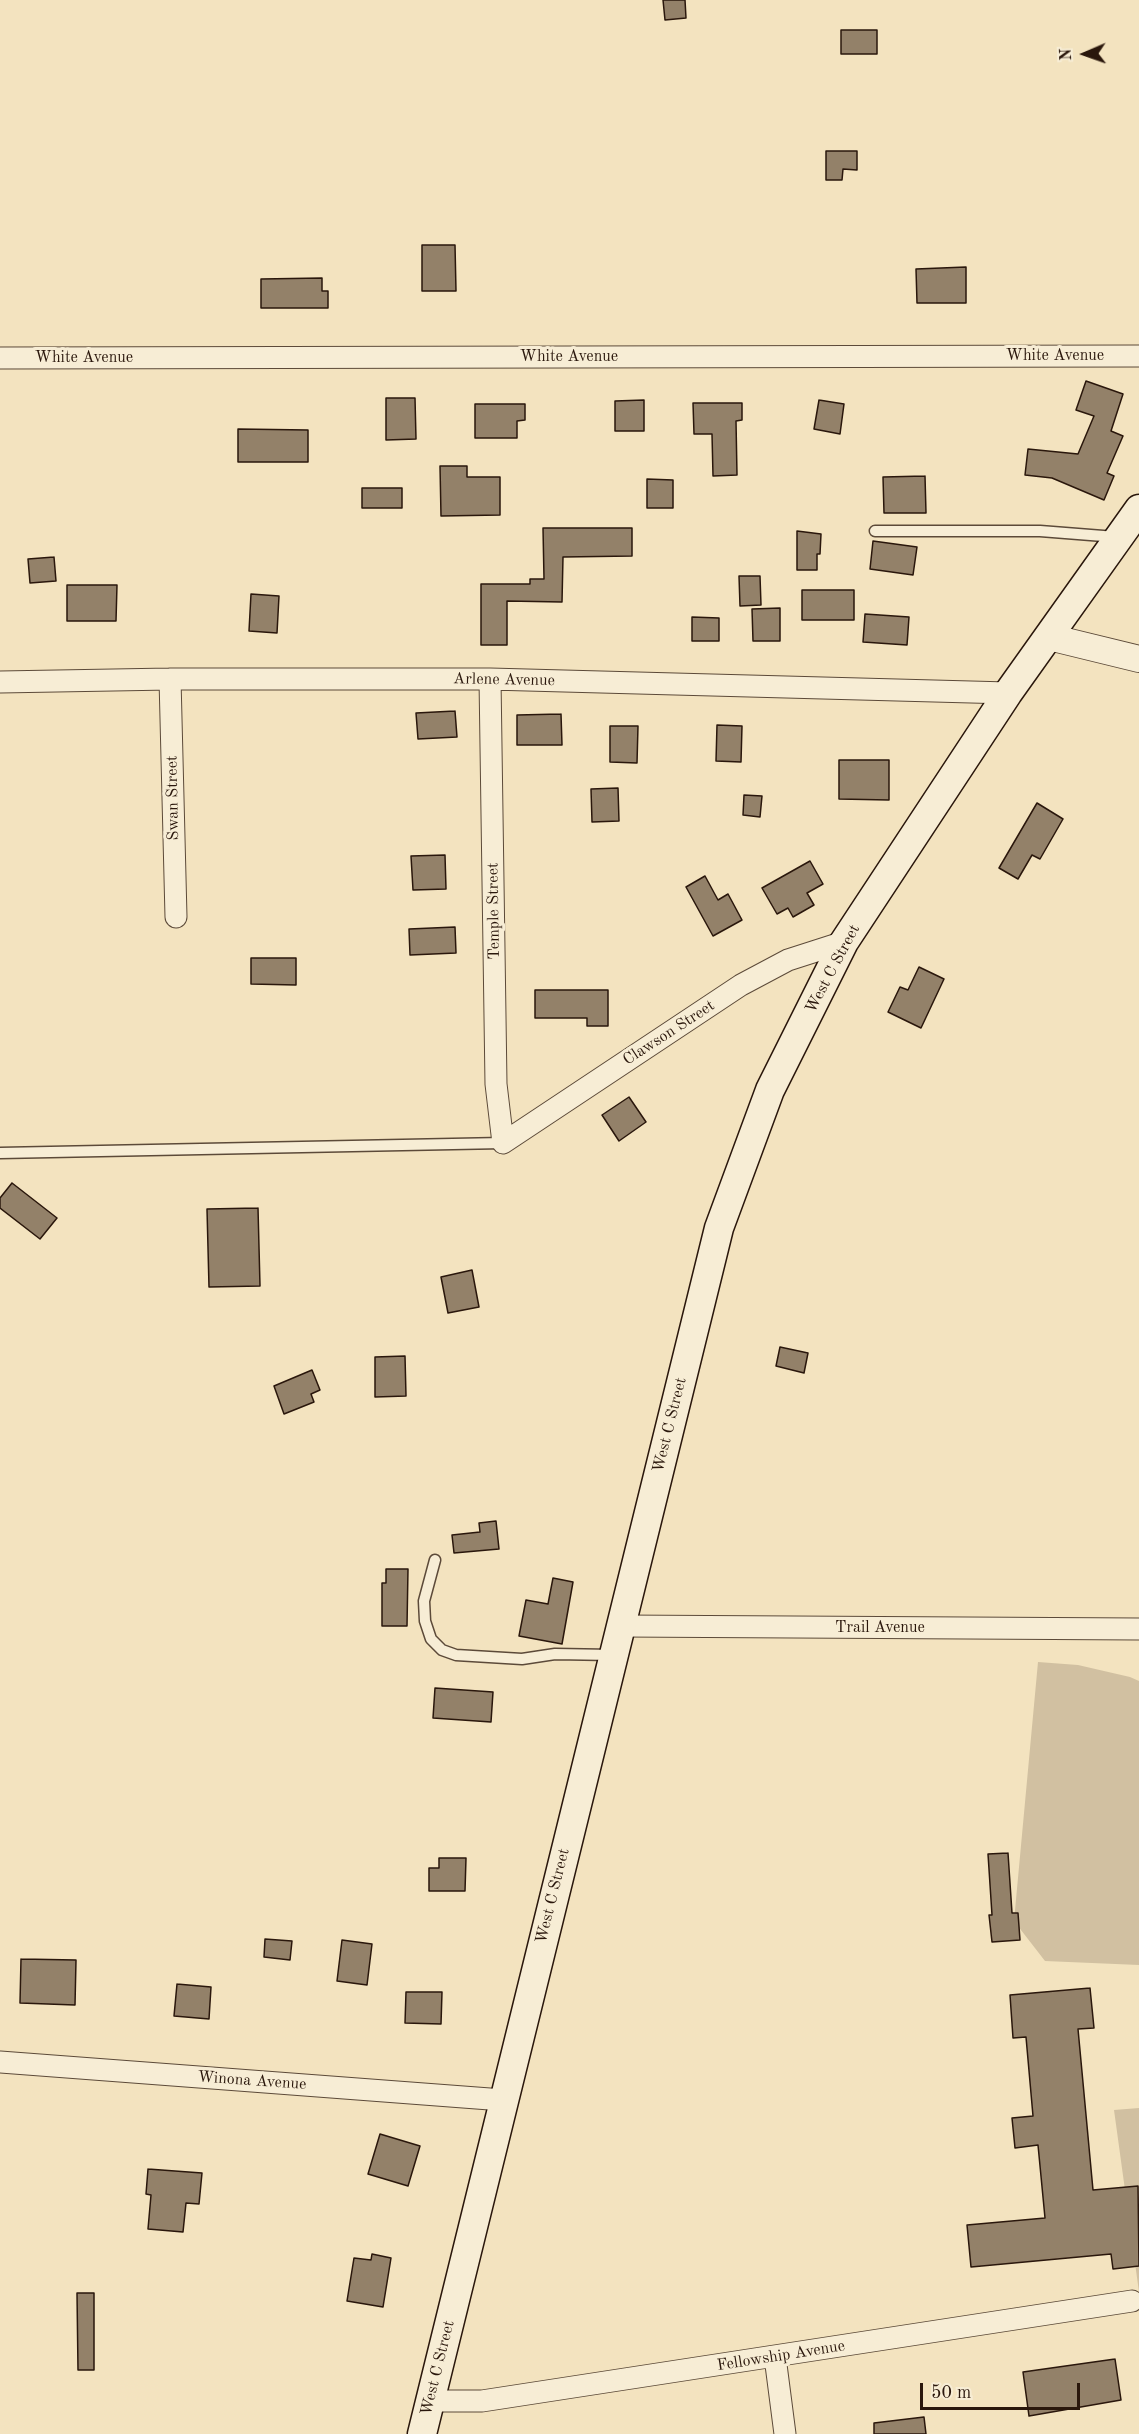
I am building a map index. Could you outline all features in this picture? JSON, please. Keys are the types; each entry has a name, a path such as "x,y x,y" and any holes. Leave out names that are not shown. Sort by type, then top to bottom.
{"main road":[{"name":"West C Street","path":"422,2434 719,1228 770,1090 844,942 1008,693 1133,520"}],"street":[{"name":"White Avenue","path":"0,358 1139,356"},
{"path":"1049,637 1139,659"},
{"name":"Arlene Avenue","path":"0,682 170,679 490,679 1008,693"},
{"name":"Swan Street","path":"170,679 176,917"},
{"name":"Temple Street","path":"490,679 496,1084 503,1143"},
{"name":"Clawson Street","path":"503,1143 741,985 788,960 844,942"},
{"name":"Trail Avenue","path":"621,1626 1139,1629"},
{"name":"Winona Avenue","path":"0,2062 503,2100"},
{"name":"Fellowship Avenue","path":"430,2401 482,2401 1132,2301"},
{"path":"775,2357 785,2434"}],"lane":[{"path":"875,531 1040,531 1133,520"},
{"path":"0,1153 503,1143"},
{"path":"435,1560 424,1601 425,1621 431,1639 442,1650 456,1655 522,1659 555,1654 613,1655"}],"shaded area":[{"path":"1038,1662 1078,1665 1139,1681 1139,1965 1045,1961 1014,1921"},
{"path":"1139,2108 1139,2292 1114,2110"}],"building":[{"path":"663,0 685,0 686,18 665,20"},
{"path":"841,30 877,30 877,54 841,54"},
{"path":"826,151 857,151 857,170 843,169 842,180 826,180"},
{"path":"422,245 455,245 456,291 422,291"},
{"path":"966,267 966,303 917,303 916,269"},
{"path":"322,278 322,291 328,291 328,308 261,308 261,279"},
{"path":"1086,381 1123,394 1111,431 1123,436 1107,473 1114,476 1104,500 1052,478 1025,475 1028,449 1078,454 1094,416 1076,410"},
{"path":"386,398 415,398 416,439 386,440"},
{"path":"644,400 644,431 615,431 615,401"},
{"path":"819,400 844,404 840,434 814,429"},
{"path":"693,403 742,403 742,420 736,421 737,475 713,476 712,434 694,434"},
{"path":"475,404 525,404 525,420 517,421 517,438 475,438"},
{"path":"238,429 308,430 308,462 238,462"},
{"path":"440,466 467,466 467,477 500,477 500,515 441,516"},
{"path":"925,476 926,513 884,513 883,477"},
{"path":"647,479 673,480 673,508 647,508"},
{"path":"362,488 402,488 402,508 362,508"},
{"path":"543,528 632,528 632,556 563,557 562,602 507,601 507,645 481,645 481,584 530,584 530,579 544,579"},
{"path":"797,531 821,534 817,570 797,570"},
{"path":"873,541 917,547 913,575 870,569"},
{"path":"54,557 56,581 30,583 28,559"},
{"path":"739,576 760,576 761,605 740,606"},
{"path":"67,585 117,585 116,621 67,621"},
{"path":"802,590 854,590 854,620 802,620"},
{"path":"251,594 279,596 277,633 249,631"},
{"path":"780,608 780,641 753,641 752,609"},
{"path":"865,614 909,617 907,645 863,642"},
{"path":"692,617 719,618 719,641 692,641"},
{"path":"455,711 457,737 418,739 416,713"},
{"path":"561,714 562,745 517,745 517,715"},
{"path":"717,725 742,726 741,762 716,761"},
{"path":"610,726 638,726 637,763 610,762"},
{"path":"839,760 889,760 889,800 839,799"},
{"path":"618,788 619,821 592,822 591,789"},
{"path":"744,795 762,796 760,817 743,815"},
{"path":"1037,803 1063,819 1040,859 1032,855 1018,879 999,868"},
{"path":"445,855 446,889 413,890 411,856"},
{"path":"810,861 823,884 807,893 814,905 793,917 788,908 777,914 762,888"},
{"path":"705,876 718,900 728,894 742,920 713,936 686,887"},
{"path":"455,927 456,953 410,955 409,929"},
{"path":"251,958 296,958 296,985 251,984"},
{"path":"919,967 944,979 921,1028 888,1012 900,987 908,990"},
{"path":"535,990 608,990 608,1026 587,1026 587,1018 535,1018"},
{"path":"629,1097 646,1122 619,1141 602,1115"},
{"path":"12,1183 57,1218 40,1239 0,1208 0,1198"},
{"path":"258,1208 260,1286 209,1287 207,1209"},
{"path":"472,1270 479,1307 448,1313 441,1277"},
{"path":"780,1347 808,1353 804,1373 776,1366"},
{"path":"405,1356 406,1396 375,1397 375,1357"},
{"path":"312,1370 320,1390 311,1394 314,1402 284,1414 274,1386"},
{"path":"496,1521 499,1549 454,1553 452,1535 480,1532 479,1523"},
{"path":"386,1569 408,1569 407,1626 382,1626 382,1583 386,1583"},
{"path":"553,1578 573,1582 562,1644 519,1636 526,1600 548,1604"},
{"path":"435,1688 493,1692 491,1722 433,1718"},
{"path":"1008,1853 1012,1913 1018,1913 1020,1940 992,1942 988,1854"},
{"path":"439,1858 466,1858 465,1891 429,1891 429,1868 439,1868"},
{"path":"265,1939 292,1941 290,1960 264,1957"},
{"path":"342,1940 372,1944 367,1985 337,1981"},
{"path":"21,1959 76,1960 75,2005 20,2003"},
{"path":"177,1984 211,1987 209,2019 174,2016"},
{"path":"1090,1988 1094,2028 1078,2029 1093,2190 1138,2186 1139,2266 1113,2269 1111,2254 971,2267 967,2225 1045,2218 1038,2145 1015,2148 1012,2118 1033,2116 1026,2037 1013,2038 1010,1995"},
{"path":"406,1992 442,1992 441,2024 405,2023"},
{"path":"380,2134 420,2146 408,2186 368,2174"},
{"path":"148,2169 202,2173 199,2204 186,2203 183,2232 148,2229 151,2195 146,2194"},
{"path":"372,2254 391,2258 383,2307 347,2301 354,2258 371,2260"},
{"path":"77,2293 94,2293 94,2370 78,2370"},
{"path":"1115,2359 1121,2400 1029,2416 1023,2372"},
{"path":"924,2417 926,2434 874,2434 874,2423"}]}
